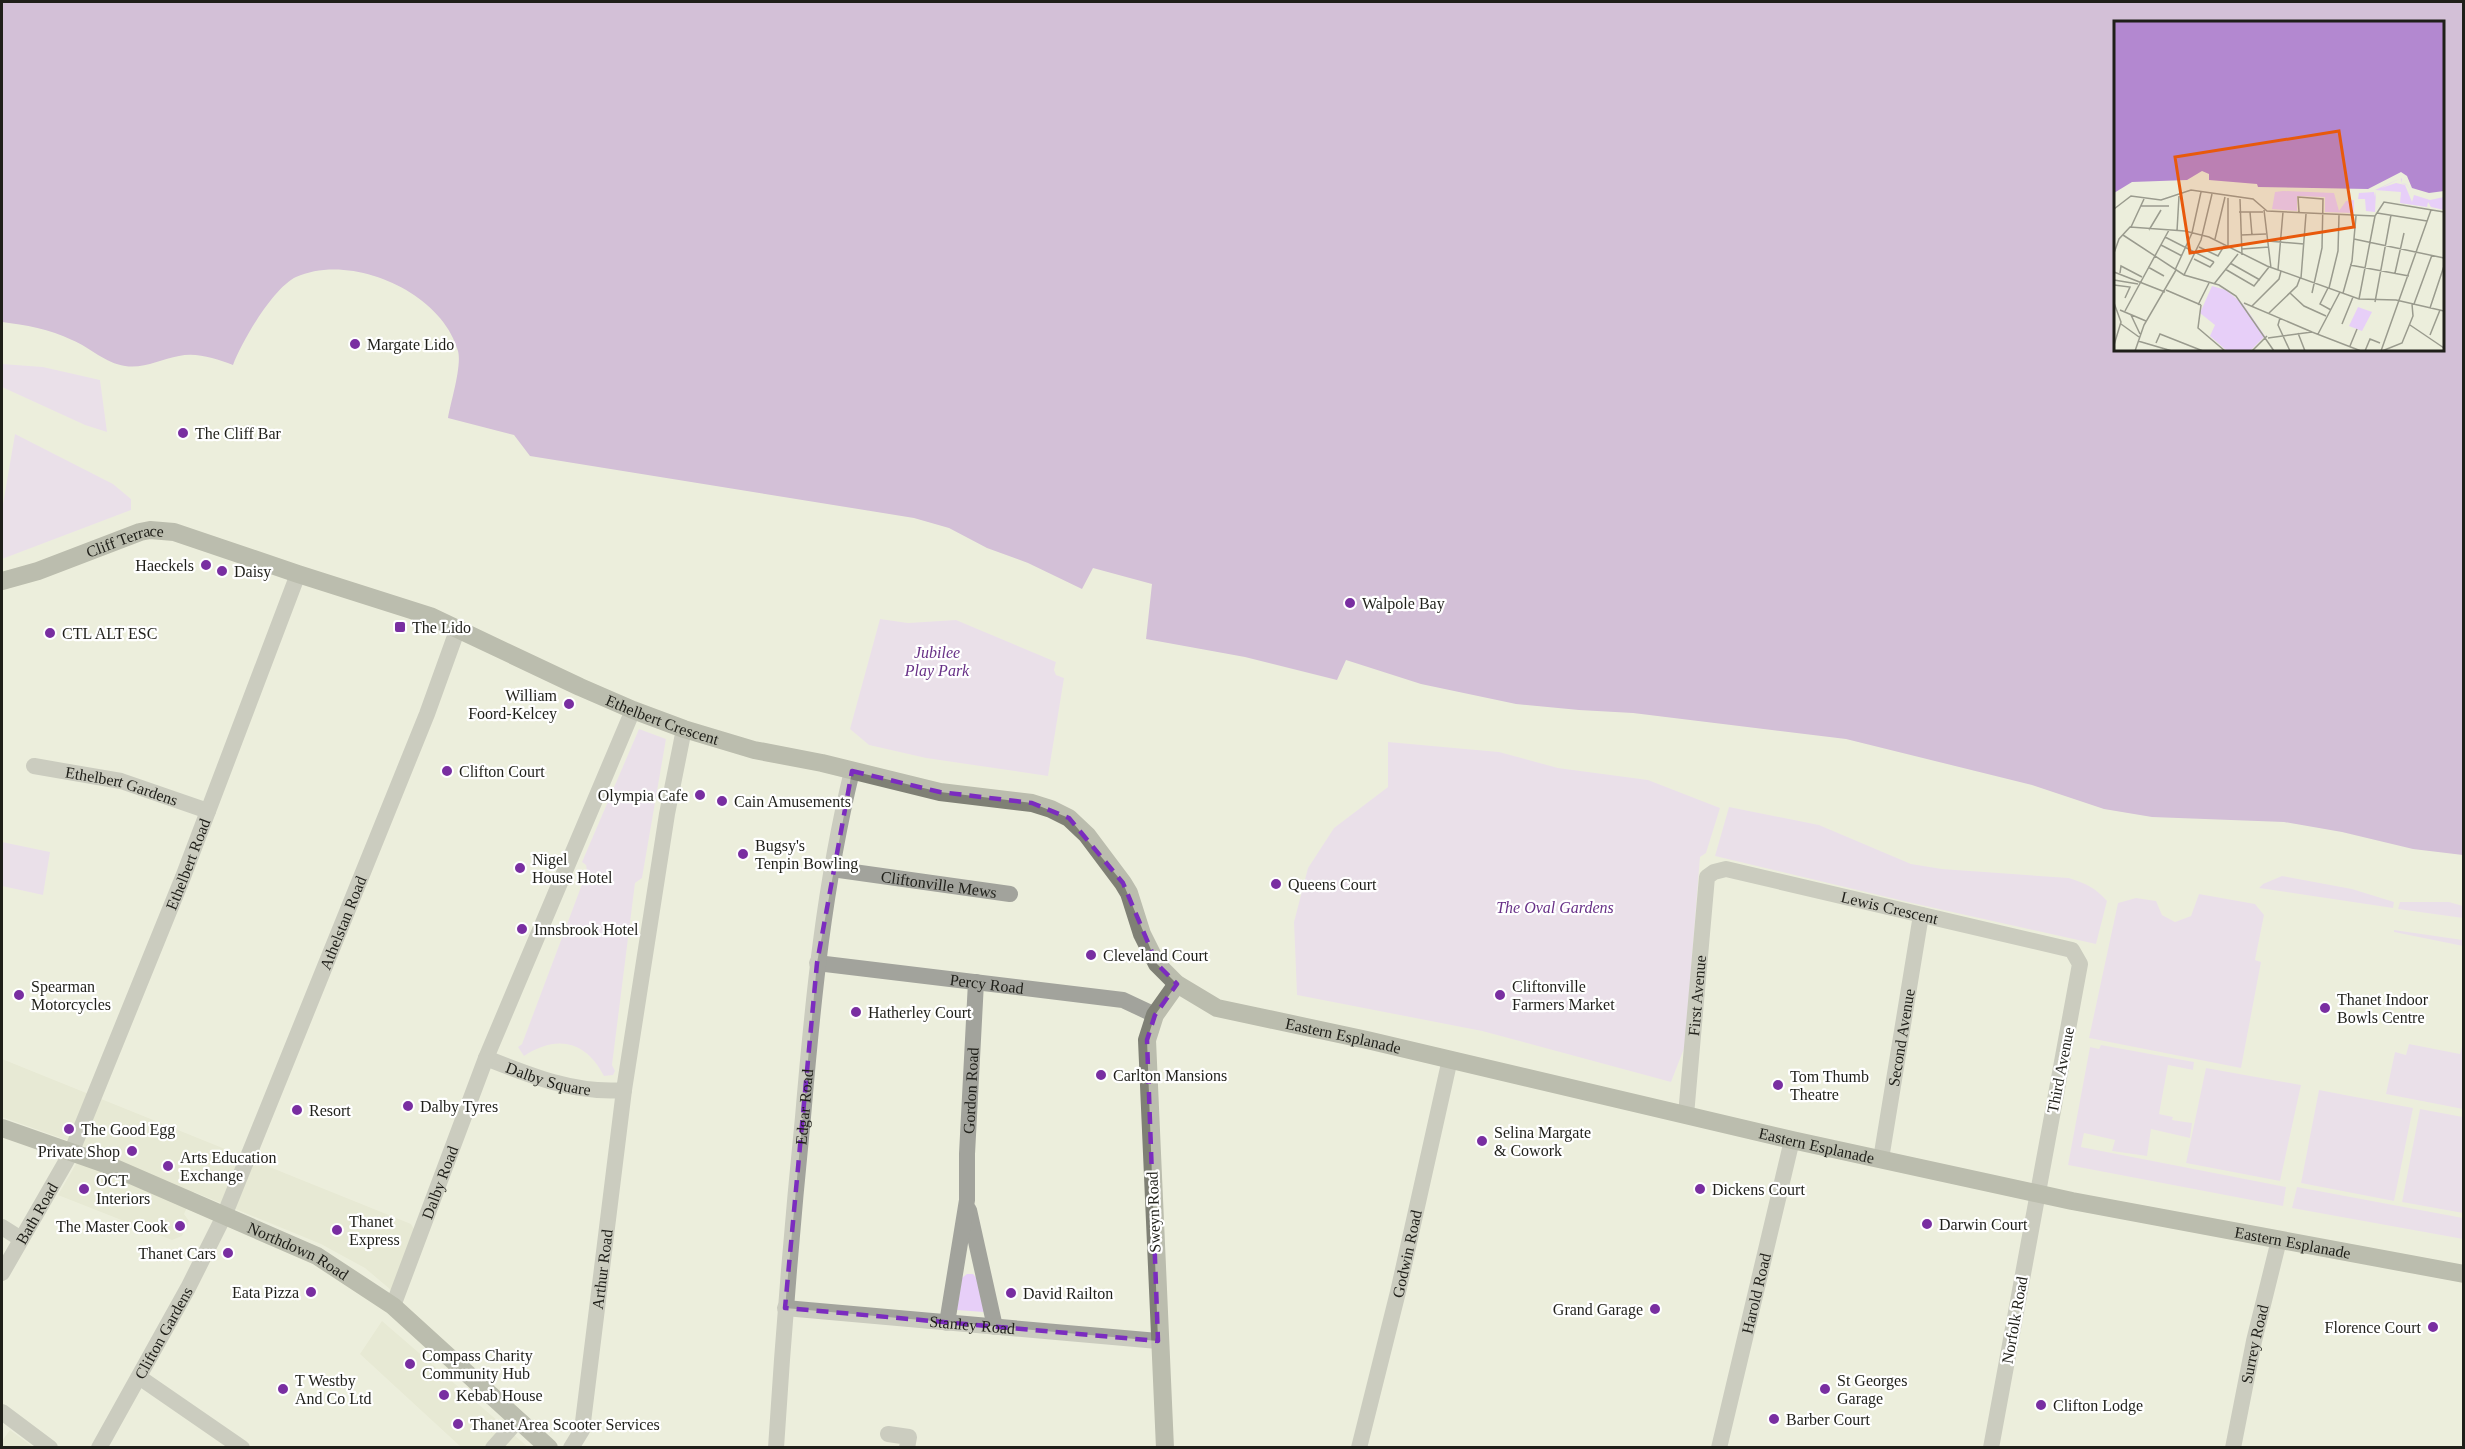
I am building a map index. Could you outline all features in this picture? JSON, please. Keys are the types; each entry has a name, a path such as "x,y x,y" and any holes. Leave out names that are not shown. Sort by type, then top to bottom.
{"main road":[{"name":"Cliff Terrace","path":"2,581 38,571 150,530 174,532 250,558"},
{"name":"Ethelbert Crescent","path":"250,558 430,616 580,687 684,729 754,750 940,792 1032,803 1069,818 1087,835"},
{"name":"Eastern Esplanade","path":"1087,835 1129,893 1149,950 1157,964 1177,984 1217,1008 1450,1059 1792,1140 2037,1192 2463,1274"},
{"name":"Sweyn Road","path":"1165,1448 1158,1341 1147,1040 1155,1015 1177,984"},
{"name":"Northdown Road","path":"2,1128 108,1165 317,1256 393,1306 549,1448"}],"street":[{"name":"Ethelbert Road","path":"72,1153 208,811 298,574"},
{"name":"Athelstan Road","path":"224,1216 427,714 458,628"},
{"name":"Dalby Square","path":"624,1090 604,1091 563,1085 522,1073 486,1058 633,710"},
{"path":"624,1090 667,814 684,729"},
{"name":"Ethelbert Gardens","path":"34,765 121,781 208,811"},
{"name":"Edgar Road","path":"776,1448 785,1308 817,963 836,837 852,771"},
{"name":"Cliftonville Mews","path":"832,869 1010,894"},
{"name":"Lewis Crescent","path":"1707,877 1714,872 1726,869 2072,950"},
{"name":"First Avenue","path":"1686,1115 1707,877"},
{"name":"Second Avenue","path":"1881,1159 1921,915"},
{"name":"Third Avenue","path":"2037,1192 2080,964 2072,950"},
{"name":"Percy Road","path":"817,963 1123,1000 1155,1015"},
{"name":"Gordon Road","path":"947,1323 967,1200 967,1154 976,982"},
{"name":"Dalby Road","path":"393,1306 486,1058"},
{"name":"Godwin Road","path":"1359,1448 1398,1292 1450,1059"},
{"name":"Arthur Road","path":"571,1448 582,1430 624,1090"},
{"name":"Harold Road","path":"1719,1448 1792,1140"},
{"name":"Bath Road","path":"2,1273 72,1153"},
{"name":"Norfolk Road","path":"1991,1448 2037,1192"},
{"name":"Gordon Road","path":"967,1200 995,1327"},
{"name":"Clifton Gardens","path":"99,1448 188,1288 224,1216"},
{"path":"2,1227 21,1239"},
{"name":"Surrey Road","path":"2233,1448 2254,1341 2279,1240"},
{"name":"Stanley Road","path":"785,1308 1158,1341"},
{"path":"139,1377 242,1448"},
{"path":"2,1412 50,1448"},
{"path":"493,1448 518,1420"},
{"path":"888,1434 909,1437 907,1448"}],"highlighted area":[{"path":"852,771 940,792 1032,803 1069,818 1123,883 1157,964 1177,984 1155,1015 1147,1040 1158,1341 785,1308 817,963"}],"shaded area":[{"path":"2,2 2463,2 2463,855 2413,849 2342,832 2284,822 2152,817 2104,809 2032,785 1846,739 1633,713 1516,704 1421,684 1346,660 1337,680 1245,657 1146,639 1152,584 1093,568 1082,589 1028,563 987,548 949,528 914,518 530,456 514,435 448,418 459,357 449,330 434,311 414,295 392,282 367,274 342,270 318,271 296,277 287,283 259,316 233,365 193,355 179,356 146,365 125,366 104,359 64,336 28,326 2,322"},
{"path":"2,1059 411,1224 415,1231 391,1290 365,1268 321,1244 194,1192 184,1214 189,1221 182,1236 172,1240 58,1195 86,1147 2,1117"},
{"path":"382,1321 528,1447 461,1447 360,1354"},
{"path":"10,1430 33,1447 2,1447 2,1441"}],"green space":[{"path":"2,364 43,367 100,380 107,432 85,425 2,387"},
{"path":"15,434 113,484 131,499 131,510 2,559 2,510"},
{"name":"Jubilee Play Park","path":"880,619 908,623 956,620 1056,662 1054,670 1056,675 1064,678 1048,776 926,758 869,745 850,729"},
{"path":"639,729 666,739 642,878 635,883 612,1065 615,1071 613,1075 604,1076 589,1055 579,1048 559,1043 536,1049 524,1056 518,1047 522,1044 587,871 586,865 582,862"},
{"name":"The Oval Gardens","path":"1388,742 1499,752 1558,768 1648,780 1720,808 1706,853 1700,857 1685,1046 1671,1082 1482,1031 1297,995 1294,922 1308,868 1334,828 1388,787"},
{"path":"1729,807 1819,825 1911,864 1942,869 2069,878 2080,882 2094,889 2107,901 2096,944 1715,856"},
{"path":"2,842 50,852 43,895 2,886"},
{"path":"2282,876 2352,889 2394,902 2393,908 2259,888"},
{"path":"2199,894 2255,904 2264,915 2255,960 2261,962 2241,1068 2089,1038 2118,903 2136,898 2156,901 2162,915 2175,922 2191,916"},
{"path":"2400,902 2449,902 2463,906 2463,918 2398,909"},
{"path":"2394,930 2463,940 2463,946 2394,932"},
{"path":"2463,1042 2463,1109 2386,1094 2395,1052 2406,1055 2409,1044 2460,1054"},
{"path":"2101,1045 2194,1062 2193,1070 2168,1065 2159,1114 2173,1117 2172,1120 2192,1123 2190,1138 2151,1129 2147,1156 2112,1151 2115,1140 2084,1133 2081,1147 2286,1187 2283,1206 2068,1165 2090,1047 2099,1049"},
{"path":"2206,1068 2301,1085 2280,1181 2186,1163"},
{"path":"2319,1090 2413,1108 2394,1201 2301,1183"},
{"path":"2420,1109 2463,1117 2463,1213 2402,1202"},
{"path":"2297,1187 2463,1218 2463,1239 2292,1208"},
{"path":"967,1274 973,1274 977,1279 984,1312 957,1310 962,1278"}],"place":[{"name":"Margate Lido","path":"355,344"},
{"name":"The Cliff Bar","path":"183,433"},
{"name":"Haeckels","path":"206,565"},
{"name":"Daisy","path":"222,571"},
{"name":"Walpole Bay","path":"1350,603"},
{"name":"The Lido","path":"400,627"},
{"name":"CTL ALT ESC","path":"50,633"},
{"name":"William Foord-Kelcey","path":"569,704"},
{"name":"Clifton Court","path":"447,771"},
{"name":"Olympia Cafe","path":"700,795"},
{"name":"Cain Amusements","path":"722,801"},
{"name":"Bugsy's Tenpin Bowling","path":"743,854"},
{"name":"Nigel House Hotel","path":"520,868"},
{"name":"Queens Court","path":"1276,884"},
{"name":"Innsbrook Hotel","path":"522,929"},
{"name":"Cleveland Court","path":"1091,955"},
{"name":"Spearman Motorcycles","path":"19,995"},
{"name":"Cliftonville Farmers Market","path":"1500,995"},
{"name":"Thanet Indoor Bowls Centre","path":"2325,1008"},
{"name":"Hatherley Court","path":"856,1012"},
{"name":"Carlton Mansions","path":"1101,1075"},
{"name":"Tom Thumb Theatre","path":"1778,1085"},
{"name":"Dalby Tyres","path":"408,1106"},
{"name":"Resort","path":"297,1110"},
{"name":"The Good Egg","path":"69,1129"},
{"name":"Selina Margate & Cowork","path":"1482,1141"},
{"name":"Private Shop","path":"132,1151"},
{"name":"Arts Education Exchange","path":"168,1166"},
{"name":"OCT Interiors","path":"84,1189"},
{"name":"Dickens Court","path":"1700,1189"},
{"name":"Darwin Court","path":"1927,1224"},
{"name":"The Master Cook","path":"180,1226"},
{"name":"Thanet Express","path":"337,1230"},
{"name":"Thanet Cars","path":"228,1253"},
{"name":"Eata Pizza","path":"311,1292"},
{"name":"David Railton","path":"1011,1293"},
{"name":"Grand Garage","path":"1655,1309"},
{"name":"Florence Court","path":"2433,1327"},
{"name":"Compass Charity Community Hub","path":"410,1364"},
{"name":"T Westby And Co Ltd","path":"283,1389"},
{"name":"St Georges Garage","path":"1825,1389"},
{"name":"Kebab House","path":"444,1395"},
{"name":"Clifton Lodge","path":"2041,1405"},
{"name":"Barber Court","path":"1774,1419"},
{"name":"Thanet Area Scooter Services","path":"458,1424"}]}
